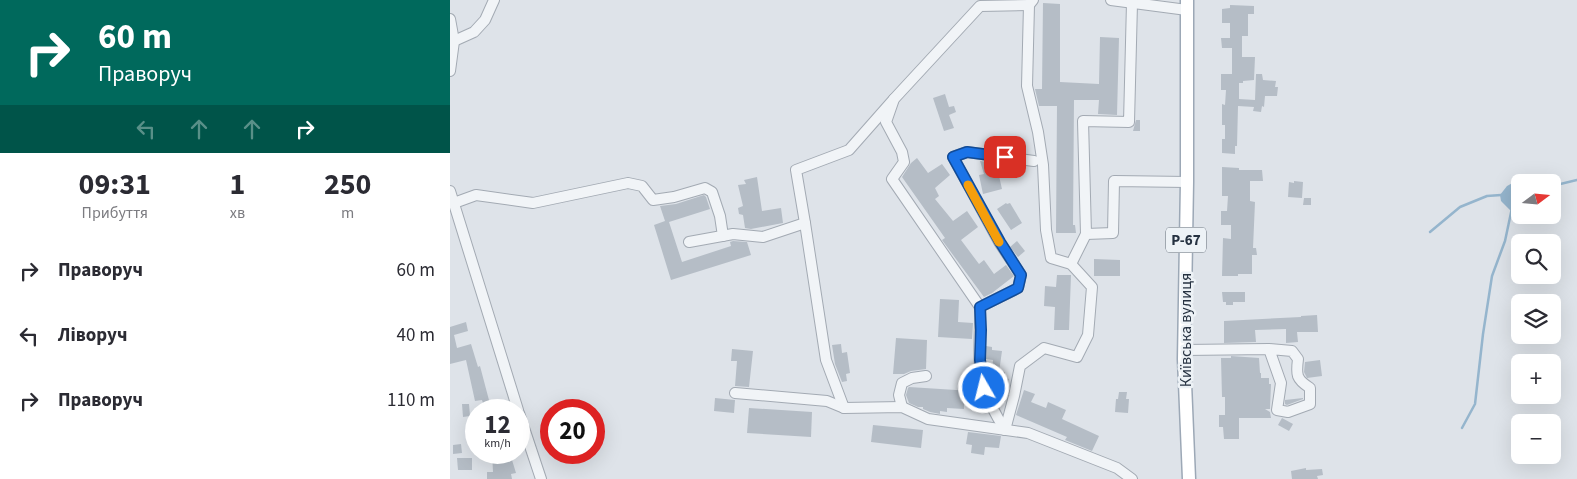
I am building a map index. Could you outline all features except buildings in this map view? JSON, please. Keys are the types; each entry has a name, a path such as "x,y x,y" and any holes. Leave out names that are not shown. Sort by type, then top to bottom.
{"main road":[{"name":"Київська вулиця","path":"1187,5 1187,182 1184,350 1189,479"}],"street":[{"path":"454,41 474,32 485,20 494,0"},
{"path":"1111,0 1132,3 1187,5"},
{"path":"844,408 826,360 806,223 796,170 849,150 980,6 1031,3 1027,86 1038,132 1043,165 1046,230 1052,258 1072,264 1092,287 1088,335 1076,357 1044,348 1020,366 1005,430"},
{"path":"1072,264 1086,234 1084,121 1128,122 1132,3"},
{"path":"450,19 454,41 450,71"},
{"path":"894,99 886,122 902,152 904,162 892,180 980,307 980,360 984,388 1005,430"},
{"path":"980,307 1018,288 1021,275 1000,242 953,157 967,152 1034,161"},
{"path":"1086,234 1114,233 1114,181 1187,182"},
{"path":"454,203 476,195 534,203 628,183 642,186 653,200 705,188 712,192 720,216 723,236"},
{"path":"450,191 514,399"},
{"path":"689,242 733,234 764,238 806,223"},
{"path":"1184,350 1269,349 1292,351 1298,359 1296,374 1301,382 1310,388 1310,404 1288,412 1277,410 1281,383 1269,349"},
{"path":"902,407 899,395 902,383 912,378 926,376"},
{"path":"734,393 827,401 844,408 902,407 928,420 1028,433 1117,468 1132,479"},
{"path":"530,446 541,479"}],"water":[{"path":"1511,184 1511,211 1501,201 1500,195"}],"waterway":[{"path":"1561,184 1577,180"},
{"path":"1430,232 1460,207 1487,196 1501,195"},
{"path":"1462,428 1475,404 1492,276 1505,241 1511,213"}],"slow traffic":[{"path":"968,185 999,242"}],"route":[{"path":"984,388 980,360 980,307 1018,288 1021,275 1000,242 953,157 967,152 1005,157"}]}
